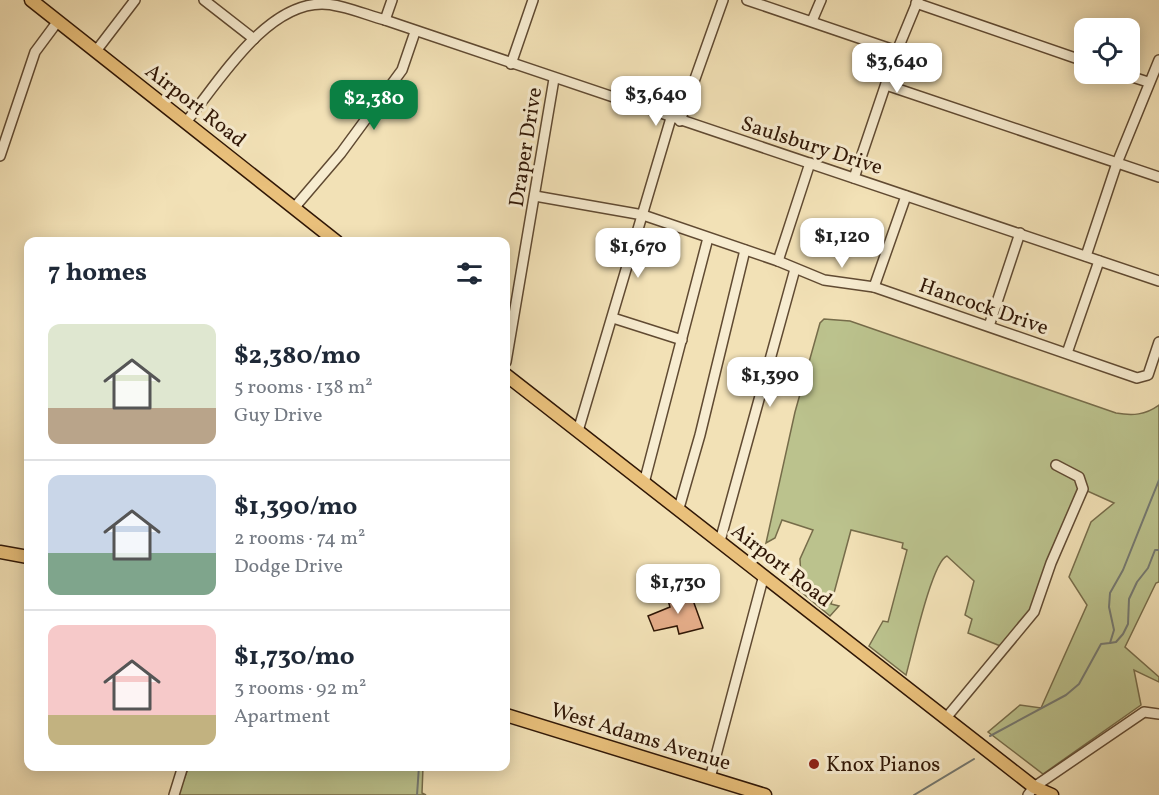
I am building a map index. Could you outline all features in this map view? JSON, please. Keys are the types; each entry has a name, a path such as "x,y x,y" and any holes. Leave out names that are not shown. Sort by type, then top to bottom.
{"main road":[{"name":"Airport Road","path":"31,0 331,237"},
{"name":"Airport Road","path":"510,378 946,718 1033,792 1052,795"},
{"path":"0,552 24,556"},
{"name":"West Adams Avenue","path":"510,716 765,795"}],"street":[{"path":"96,51 135,0"},
{"path":"204,0 254,39"},
{"path":"385,20 392,0"},
{"path":"512,64 533,0"},
{"path":"578,431 643,215 676,119 723,0"},
{"path":"747,0 897,51"},
{"path":"812,21 821,0"},
{"path":"854,178 897,51 917,2 1074,57"},
{"name":"Saulsbury Drive","path":"186,122 264,27 294,4 323,4 385,20 554,79 1159,281"},
{"path":"0,156 35,52 58,21"},
{"path":"294,208 341,153 402,70 415,32"},
{"path":"1086,256 1117,163 1148,82 1159,60"},
{"name":"Draper Drive","path":"510,339 554,79"},
{"path":"1140,79 1148,82"},
{"path":"886,86 1159,177"},
{"path":"778,261 810,163"},
{"name":"Hancock Drive","path":"535,196 643,215 778,261 824,280 874,287 1143,378 1148,375 1159,342"},
{"path":"874,287 906,196"},
{"path":"989,326 1020,233"},
{"path":"644,483 708,238"},
{"path":"679,508 700,435 745,250"},
{"path":"1067,353 1099,261"},
{"path":"720,541 795,269"},
{"path":"613,318 682,340"},
{"path":"946,718 1034,612 1051,563 1083,489 1079,477 1056,465"},
{"path":"710,778 764,575"},
{"path":"1033,792 1144,712 1159,714"},
{"path":"174,795 181,771"}],"green space":[{"path":"824,319 850,321 1116,413 1139,414 1159,405 1159,582 1156,583 1125,647 1159,677 1159,682 1134,670 1141,705 1043,774 988,732 1020,705 1041,708 1087,605 1069,577 1091,522 1114,503 1083,489 1034,612 1003,647 968,633 972,619 965,615 974,581 947,556 941,562 929,590 906,675 869,646 883,621 888,622 907,550 902,548 903,543 851,530 831,604 839,606 830,616 793,585 801,579 800,559 813,530 782,520 775,538 766,543 795,412 820,323"},
{"path":"187,771 423,771 422,793 426,795 178,795"}],"building":[{"path":"690,592 703,628 679,634 677,626 654,631 648,616 670,607 667,597"}],"waterway":[{"path":"990,736 1066,695 1079,684 1101,644 1110,643 1114,630 1109,607 1110,593 1123,570 1159,480"},
{"path":"1110,643 1116,642 1123,634 1128,624 1129,599 1137,582 1148,568 1155,550 1159,550"},
{"path":"914,795 974,759"},
{"path":"417,795 419,771"}],"place":[{"name":"Knox Pianos","path":"814,764"}]}
